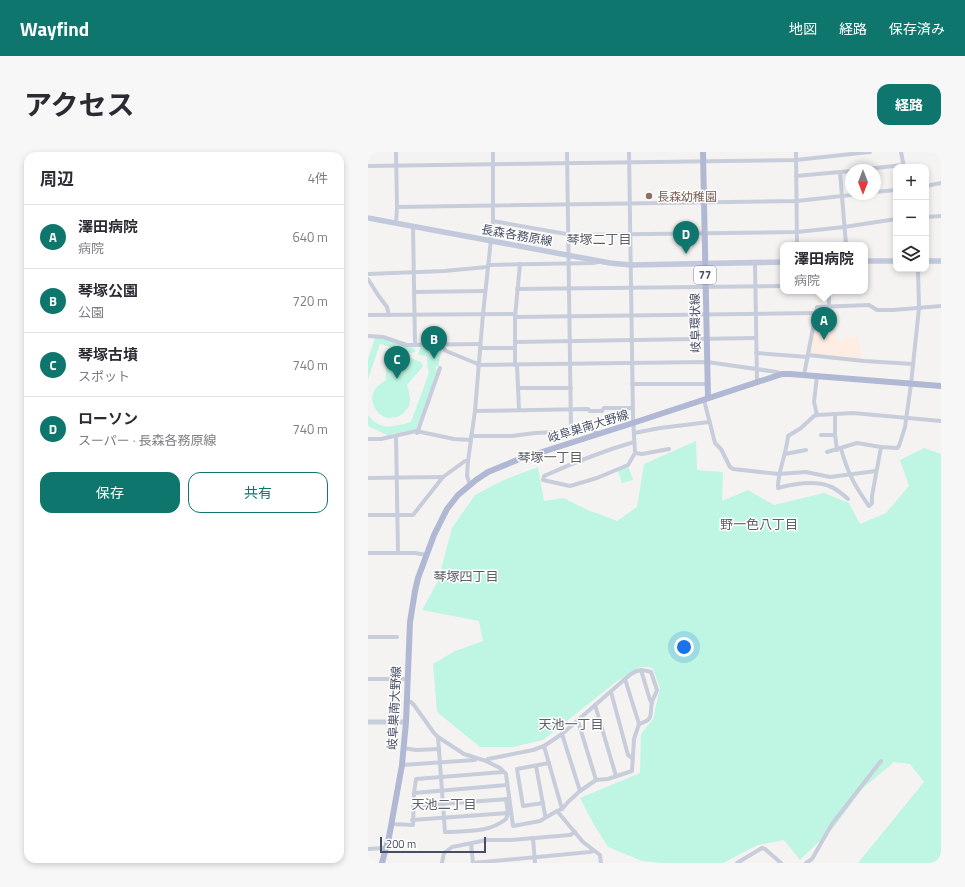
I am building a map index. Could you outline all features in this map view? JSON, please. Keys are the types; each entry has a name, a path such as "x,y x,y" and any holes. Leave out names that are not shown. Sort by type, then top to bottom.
{"main road":[{"name":"岐阜環状線","path":"703,152 707,362 706,399"},
{"name":"長森各務原線","path":"368,218 599,261 631,264 780,262"},
{"path":"868,261 893,261"},
{"path":"929,261 941,261"},
{"name":"岐阜巣南大野線","path":"382,863 392,824 404,748 409,629 412,607 418,578 434,535 447,509 458,495 488,472 499,466 782,374 941,386"}],"street":[{"path":"396,152 398,206 396,224"},
{"path":"470,485 467,476 468,461 475,411 482,314 493,222 493,152"},
{"path":"567,152 571,428"},
{"path":"629,152 632,408 635,453 628,465 597,478 570,486 543,480 544,476 556,470 610,449 634,442"},
{"path":"796,152 797,242"},
{"path":"368,166 796,160 837,154 870,152"},
{"path":"901,152 904,164"},
{"path":"881,168 893,167"},
{"path":"840,172 846,242"},
{"path":"796,176 845,172"},
{"path":"929,185 941,183"},
{"path":"881,191 893,190"},
{"path":"398,206 797,201 845,196"},
{"path":"929,217 941,216"},
{"path":"493,222 569,234 572,236 797,232 844,227 893,219"},
{"path":"413,226 415,346"},
{"path":"368,274 414,273 520,264 593,263 599,261"},
{"path":"755,263 757,381"},
{"path":"519,410 515,348 515,316 520,264"},
{"path":"827,452 857,443 881,447 897,448 899,446 905,427 911,384 919,308 918,272"},
{"path":"368,279 388,307 389,315"},
{"path":"517,290 780,286"},
{"path":"414,292 485,291"},
{"path":"829,294 829,307"},
{"path":"804,375 817,307 869,305 877,310 941,306"},
{"path":"368,315 482,314 515,316 631,316 816,313"},
{"path":"368,336 383,337 407,345 415,346 441,345 515,348"},
{"path":"515,342 756,338"},
{"path":"441,345 446,351 478,365 707,362 782,374"},
{"path":"756,353 913,364"},
{"path":"417,433 440,368"},
{"path":"817,376 814,402 817,415"},
{"path":"632,384 707,384"},
{"path":"518,388 571,388"},
{"path":"706,399 709,422 715,443 719,446 730,467 733,469 779,474 806,472 830,477 876,471"},
{"path":"475,411 588,409 590,411 602,411 604,408 632,408"},
{"path":"835,414 835,435 839,449 849,475 869,506 872,503 881,447"},
{"path":"848,499 829,486 803,484 778,488 777,483 788,436 794,434 817,415 859,414 941,421"},
{"path":"634,434 660,428 709,422"},
{"path":"368,439 416,432 454,439 512,436 557,432 571,428 594,430 597,434"},
{"path":"821,435 835,435"},
{"path":"396,436 398,553"},
{"path":"635,453 642,454 669,449"},
{"path":"785,454 806,450"},
{"path":"368,515 413,515 443,477 465,461 468,461"},
{"path":"368,478 443,477"},
{"path":"829,486 830,477"},
{"path":"368,553 415,553 427,555"},
{"path":"368,637 397,637"},
{"path":"641,670 652,703"},
{"path":"486,761 488,759 533,750 544,746 578,721 634,671 641,670 651,672 657,690 652,703 652,715 650,718 639,724"},
{"path":"368,679 407,679"},
{"path":"508,799 513,826 540,820 557,810 562,809 580,791 596,780 608,779 632,770 634,739 639,724 625,680"},
{"path":"611,692 628,755 632,759"},
{"path":"406,700 414,705 438,737 464,754 486,761 500,768 506,774 508,814 506,819 501,823 492,828 483,830 445,832 438,737"},
{"path":"595,705 616,776"},
{"path":"578,721 596,780"},
{"path":"368,722 406,722"},
{"path":"562,734 580,791"},
{"path":"544,746 562,809"},
{"path":"404,748 416,750 438,749"},
{"path":"402,765 475,760 475,758"},
{"path":"806,863 812,859 832,824 881,761"},
{"path":"543,803 523,806 517,769 549,763"},
{"path":"536,766 546,817"},
{"path":"392,824 413,826 412,820 416,779 503,772"},
{"path":"414,793 507,785"},
{"path":"413,806 508,799"},
{"path":"557,810 593,851 600,855 601,863"},
{"path":"412,820 508,814"},
{"path":"442,863 444,853 452,847 487,840 570,835 575,832"},
{"path":"533,838 535,863"},
{"path":"471,844 473,863 593,851"},
{"path":"368,849 383,848 386,850"},
{"path":"737,863 762,848 781,863"},
{"path":"744,860 749,863"}],"shaded area":[{"path":"816,320 824,321 824,328 835,328 836,340 844,340 844,338 858,336 862,360 810,353"}],"green space":[{"path":"375,338 382,338 412,347 415,349 415,352 412,353 380,344 368,379 368,359"},
{"path":"421,346 441,347 442,349 438,367 435,366 437,372 416,429 387,435 370,427 368,425 368,415 377,424 382,426 393,426 411,422 429,373 427,357 418,354"},
{"path":"388,349 421,362 423,366 407,385 410,400 408,408 398,417 394,418 385,417 378,413 372,398 375,389 386,380 385,353"},
{"path":"696,441 697,470 723,472 722,501 748,490 774,505 824,493 849,503 860,524 886,513 909,486 900,460 924,448 941,454 941,863 858,863 924,782 910,764 894,762 862,789 834,827 800,860 784,840 758,845 723,863 662,863 642,861 608,847 580,798 640,773 641,734 653,719 660,688 653,669 649,667 640,667 617,681 543,740 513,747 480,747 437,712 433,664 455,651 483,641 479,621 422,610 438,581 452,528 475,495 506,479 538,467 544,501 563,498 588,510 617,521 637,507 644,464"},
{"path":"628,466 633,480 622,483 618,471"}],"place":[{"name":"長森幼稚園","path":"649,196"},
{"name":"ローソン","path":"686,254"},
{"name":"澤田病院","path":"824,340"},
{"name":"琴塚公園","path":"434,359"},
{"name":"琴塚古墳","path":"397,379"}],"district":[{"name":"琴塚二丁目","path":"599,239"},
{"name":"琴塚一丁目","path":"550,457"},
{"name":"野一色八丁目","path":"759,524"},
{"name":"琴塚四丁目","path":"466,576"},
{"name":"天池一丁目","path":"571,724"},
{"name":"天池二丁目","path":"444,804"}]}
